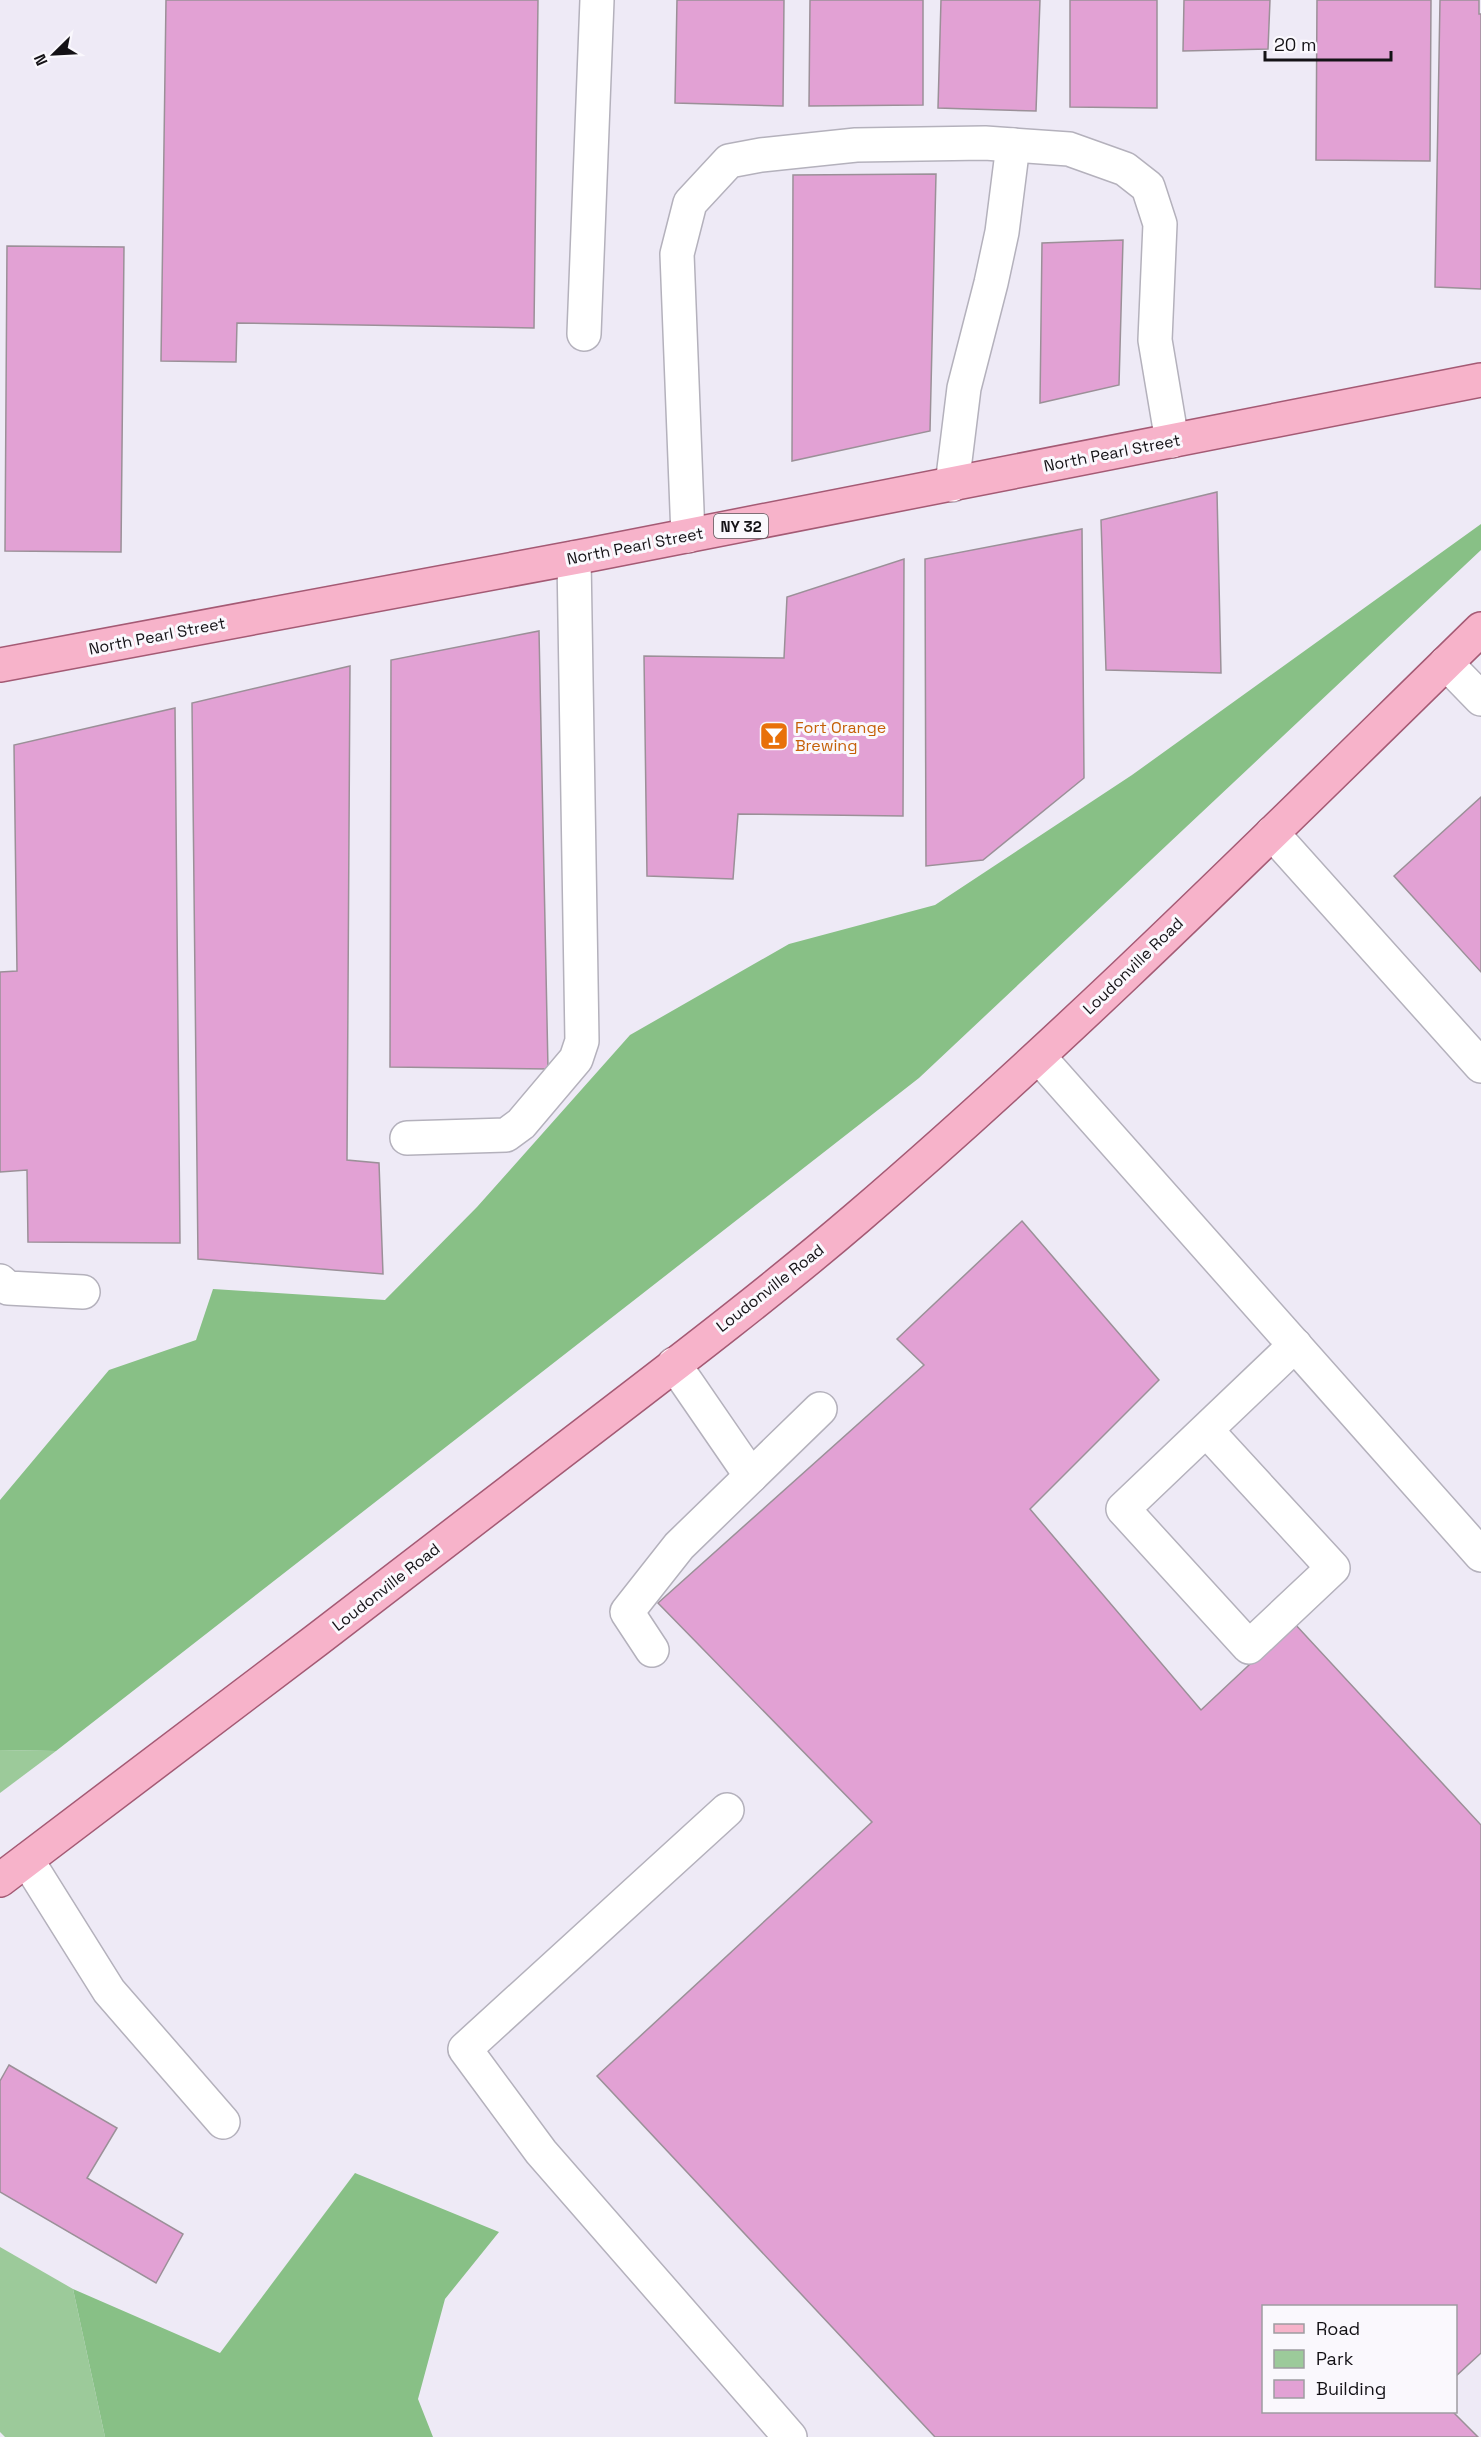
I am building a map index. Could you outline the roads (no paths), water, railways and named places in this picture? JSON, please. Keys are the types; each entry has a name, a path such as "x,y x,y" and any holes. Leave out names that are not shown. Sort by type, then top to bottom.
{"main road":[{"name":"North Pearl Street","path":"0,665 574,558 1481,380"},
{"name":"Loudonville Road","path":"0,1880 171,1752 804,1262 975,1115 1038,1057 1481,629"}],"lane":[{"path":"584,334 597,0"},
{"path":"688,536 677,254 690,203 729,161 761,155 856,146 985,142 1069,149 1125,169 1148,187 1160,224 1155,340 1172,441"},
{"path":"952,485 964,388 1002,232 1013,145"},
{"path":"407,1138 506,1135 521,1124 576,1059 582,1041 574,558"},
{"path":"1446,663 1481,699"},
{"path":"1272,833 1481,1066"},
{"path":"1038,1057 1481,1555"},
{"path":"0,1281 8,1288 83,1292"},
{"path":"1207,1431 1333,1568 1249,1647 1123,1509 1295,1345"},
{"path":"674,1364 751,1476"},
{"path":"652,1650 627,1612 679,1545 820,1409"},
{"path":"727,1810 465,2049 541,2152 790,2437"},
{"path":"27,1860 109,1991 223,2122"}],"place":[{"name":"Fort Orange Brewing","path":"774,736"}]}
